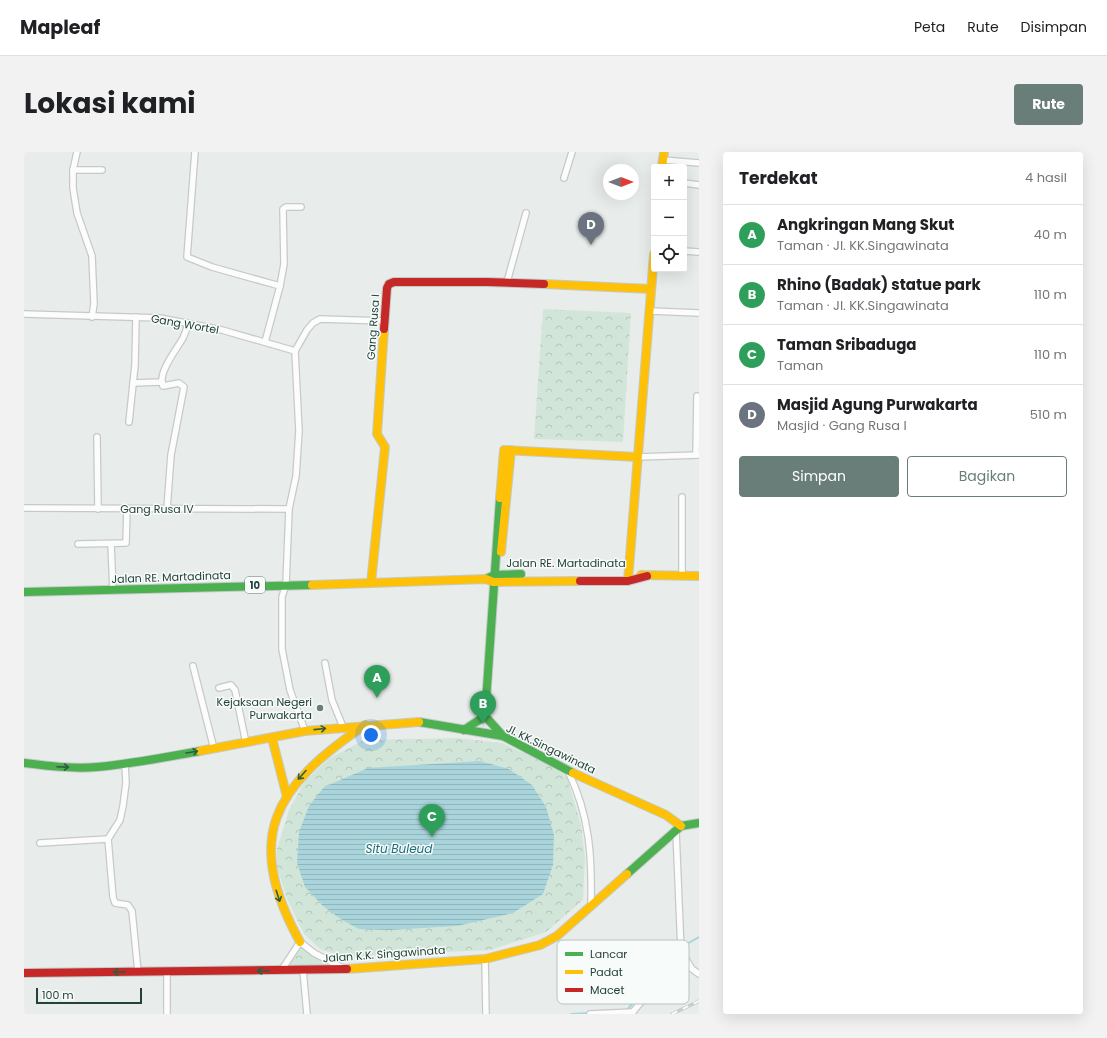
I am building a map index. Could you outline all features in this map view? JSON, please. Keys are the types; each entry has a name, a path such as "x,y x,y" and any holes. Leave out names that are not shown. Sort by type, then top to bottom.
{"main road":[{"path":"628,577 652,272"},
{"name":"Gang Rusa I","path":"371,583 384,447 378,434 387,288 389,284 394,282 507,282 651,289"},
{"path":"503,736 486,716 493,604 492,596 508,450 637,457"},
{"name":"Jalan RE. Martadinata","path":"24,592 114,591 494,578 699,576"},
{"path":"464,730 486,716"},
{"name":"Jl. KK.Singawinata","path":"24,763 59,767 96,767 125,764 214,749 306,731 365,725 417,722 503,736 568,770 666,815 678,828"},
{"path":"300,942 285,913 270,867 269,848 273,830 287,797 298,780 311,766 365,725"},
{"path":"272,738 287,797"},
{"path":"678,828 699,824"},
{"name":"Jalan K.K. Singawinata","path":"24,973 281,971 344,969 485,958 540,945 557,936 678,828"}],"street":[{"path":"77,152 73,170 72,188 77,213 92,256 94,304 92,317"},
{"path":"195,152 187,257 212,267 280,286"},
{"path":"564,178 572,152"},
{"path":"663,160 699,163"},
{"path":"73,170 102,170"},
{"path":"687,183 699,185"},
{"path":"265,342 280,286 284,264 283,209 286,207 302,207"},
{"path":"507,282 526,213"},
{"path":"687,251 699,252"},
{"path":"650,311 699,313"},
{"name":"Gang Wortel","path":"24,314 160,318 222,330 296,350"},
{"path":"129,422 133,383 136,317"},
{"path":"306,731 290,690 282,649 282,597 286,584 289,509 296,476 300,431 296,350 307,330 313,323 320,319 385,321"},
{"path":"167,508 171,454 184,387 179,384 166,387 163,386 162,382 169,361 183,338 188,323"},
{"path":"133,383 162,382"},
{"path":"637,457 698,455 697,396"},
{"path":"97,437 98,509"},
{"path":"682,498 682,576"},
{"name":"Gang Rusa IV","path":"24,508 289,509"},
{"path":"78,544 126,544 127,509"},
{"path":"111,544 114,591"},
{"path":"325,663 332,700 343,727"},
{"path":"193,666 214,749"},
{"path":"219,688 231,686 235,690 246,743"},
{"path":"125,764 126,783 120,820 108,840 113,897 115,903 128,905 132,911 138,972"},
{"path":"568,770 587,822 592,863 591,906"},
{"path":"678,828 680,940"},
{"path":"40,843 108,840"},
{"path":"281,971 300,942 314,953 344,969"},
{"path":"485,958 486,1014"},
{"path":"689,964 692,969 699,974"},
{"path":"303,970 306,1014"},
{"path":"167,971 167,1014"},
{"path":"590,1014 632,1013 639,1004"}],"green space":[{"path":"543,309 631,313 623,442 534,439"},
{"name":"Situ Buleud","path":"457,738 502,743 544,762 567,777 581,825 585,858 583,900 546,932 490,950 345,957 320,949 304,934 288,901 277,868 277,849 289,810 305,781 330,758 364,740"},
{"path":"301,946 319,960 340,968 286,970"}],"water":[{"name":"Situ Buleud","path":"480,761 509,769 532,785 546,807 554,835 553,865 543,894 513,913 457,926 389,930 359,929 342,920 323,906 305,887 297,863 299,832 309,806 324,787 368,768"}],"waterway":[{"path":"689,943 699,937"},
{"path":"627,1010 632,1004"},
{"path":"571,1014 589,1013"}],"railway":[{"path":"672,1014 699,1001"}],"traffic: fast":[{"path":"500,498 485,716 503,736"},
{"path":"486,579 494,575 521,574"},
{"path":"24,592 312,585"},
{"path":"464,730 485,716"},
{"path":"419,722 503,736 573,773"},
{"path":"24,763 88,768 110,766 200,751"},
{"path":"627,874 681,826 699,823"}],"traffic: slow":[{"path":"662,164 664,152"},
{"path":"628,581 653,272"},
{"path":"544,284 651,289"},
{"path":"371,583 385,447 377,434 384,329"},
{"path":"500,498 504,450 637,457"},
{"path":"501,552 511,450"},
{"path":"641,575 699,576"},
{"path":"312,585 486,579 493,582 580,581"},
{"path":"200,751 305,731 419,722"},
{"path":"300,942 283,905 273,873 271,844 277,818 289,793 308,770 333,748 365,725"},
{"path":"272,738 287,797"},
{"path":"573,773 666,815 681,826"},
{"path":"347,969 485,959 540,945 557,936 627,874"}],"traffic: jam":[{"path":"384,329 387,288 389,284 394,282 487,282 544,284"},
{"path":"580,581 628,581 647,576"},
{"path":"24,973 347,969"}],"place":[{"name":"Masjid Agung Purwakarta","path":"591,245"},
{"name":"Angkringan Mang Skut","path":"377,698"},
{"name":"Kejaksaan Negeri Purwakarta","path":"320,708"},
{"name":"Rhino (Badak) statue park","path":"483,724"},
{"name":"Taman Sribaduga","path":"432,837"}]}
